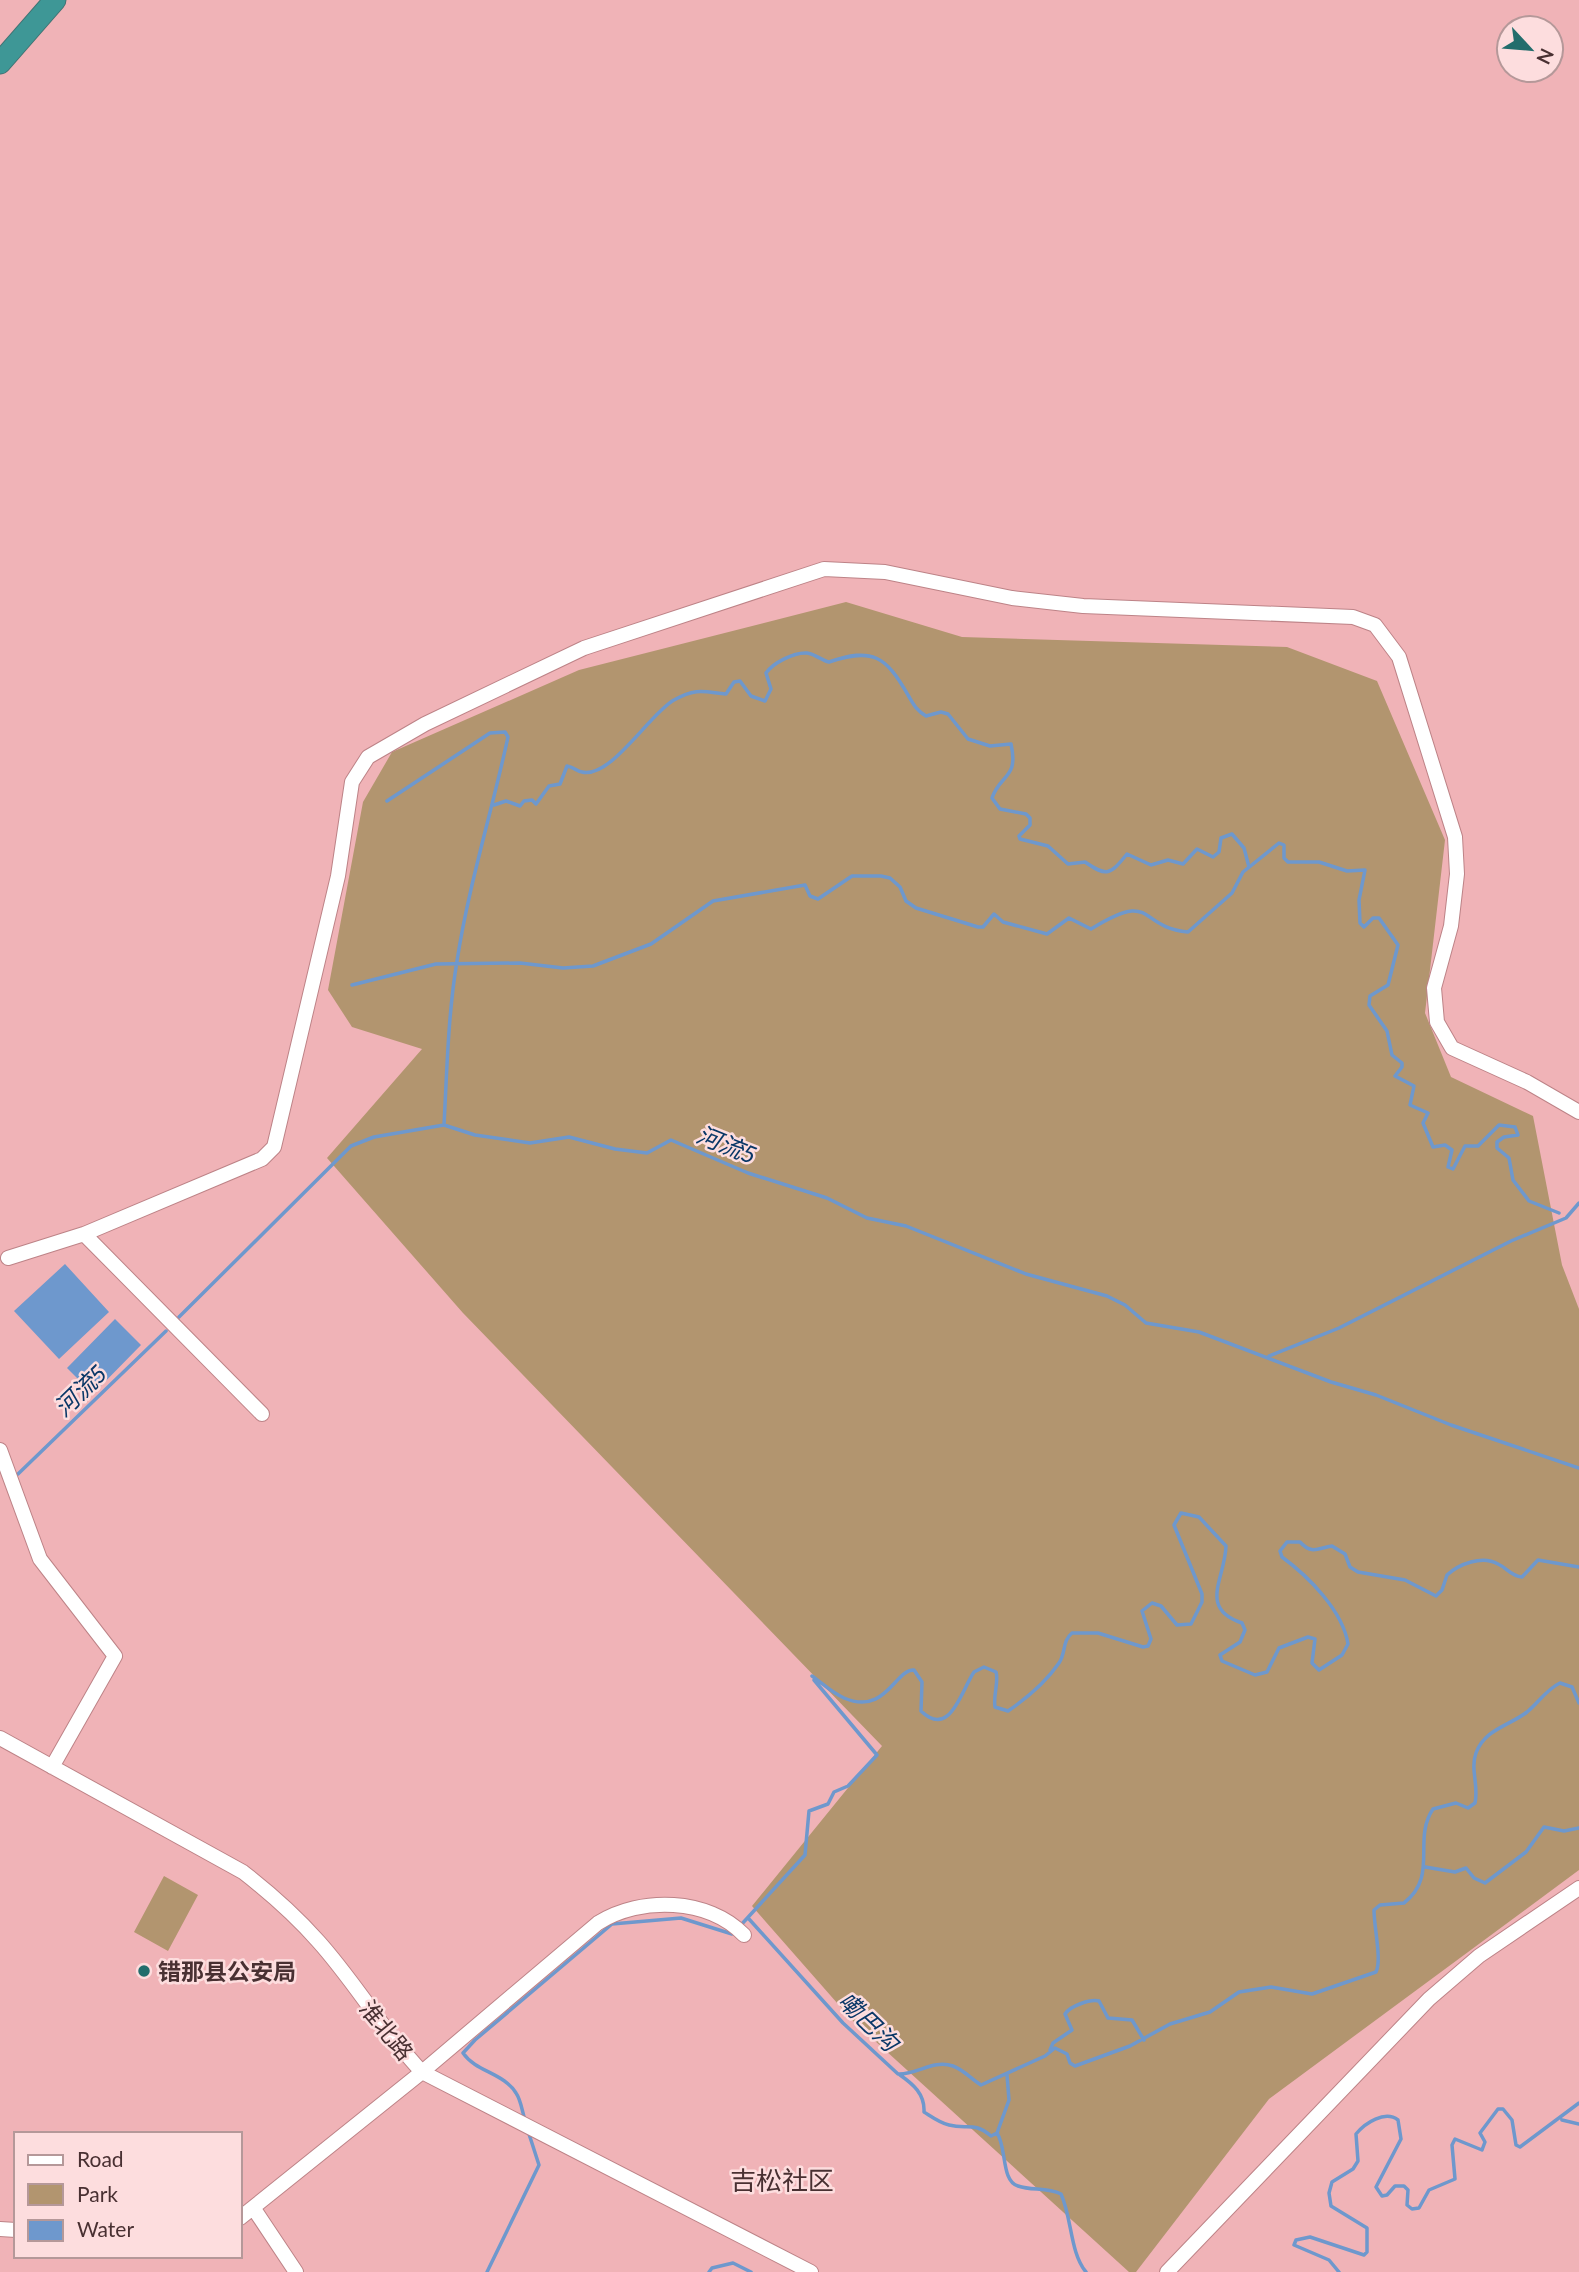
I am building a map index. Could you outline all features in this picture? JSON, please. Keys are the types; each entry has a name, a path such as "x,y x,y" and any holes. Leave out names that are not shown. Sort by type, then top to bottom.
{"highway":[{"path":"0,63 55,0"}],"street":[{"path":"8,1258 84,1234 262,1159 274,1147 338,876 352,782 368,757 425,724 584,648 824,569 905,575 1012,598 1083,606 1353,617 1375,625 1399,657 1455,838 1457,874 1451,926 1434,988 1437,1022 1452,1048 1527,1082 1579,1112"},
{"path":"84,1234 262,1414"},
{"path":"0,1450 40,1559 115,1656 52,1767"},
{"name":"淮北路","path":"0,1738 243,1872 277,1899 320,1942 400,2049 422,2072 811,2272"},
{"path":"1167,2272 1429,2000 1479,1956 1579,1888"},
{"path":"242,2217 422,2072 598,1923 619,1910 704,1909 733,1924 744,1935"},
{"path":"254,2209 296,2272"}],"green space":[{"path":"846,602 962,637 1287,647 1377,681 1445,840 1425,1013 1451,1077 1533,1116 1562,1265 1579,1309 1579,1870 1269,2099 1136,2272 1129,2272 852,2020 752,1906 882,1746 463,1313 327,1158 422,1049 352,1027 328,990 363,802 392,752 579,670"},
{"path":"164,1876 198,1895 168,1951 134,1932"}],"water":[{"path":"65,1264 109,1312 59,1359 14,1311"},
{"path":"115,1319 141,1345 93,1394 67,1368"}],"waterway":[{"path":"494,805 506,801 520,806 524,801 532,800 536,804 549,786 560,784 567,766 582,772 605,766 618,756 664,707 689,693 701,691 726,694 734,682 740,681 751,696 765,701 771,689 766,673 784,659 802,653 829,662 856,655 876,658 885,663 916,707 926,716 941,712 948,714 968,739 990,746 1011,744 1011,770 992,798 1000,809 1026,814 1030,818 1030,825 1019,836 1020,839 1048,846 1068,864 1085,862 1098,870 1108,872 1127,854 1151,865 1168,860 1183,864 1197,849 1213,857 1219,852 1221,838 1232,834 1244,848 1249,867"},
{"path":"387,801 490,733 505,732 508,737 467,906 457,961 450,1022 444,1125"},
{"path":"352,985 436,964 520,963 563,968 593,966 651,944 713,901 805,885 810,896 818,899 852,876 890,878 900,887 906,901 916,908 978,927 983,927 994,914 1003,922 1047,934 1069,918 1091,929 1112,917 1137,911 1172,929 1188,932 1232,893 1243,872 1279,843 1284,845 1284,858 1288,862 1319,862 1347,871 1365,870 1359,900 1360,923 1364,927 1373,918 1379,918 1398,945 1388,985 1370,996 1369,1005 1387,1031 1392,1055 1402,1063 1395,1076 1414,1086 1410,1105 1428,1113 1423,1123 1433,1147 1445,1145 1452,1150 1448,1167 1453,1169 1465,1146 1478,1146 1499,1125 1515,1127 1518,1135 1504,1137 1497,1142 1497,1148 1509,1158 1513,1180 1529,1201 1559,1213"},
{"name":"河流5","path":"179,1317 351,1146 374,1137 444,1125 475,1135 530,1143 569,1137 615,1149 647,1153 671,1140 748,1173 827,1198 867,1218 906,1226 1026,1274 1107,1296 1125,1305 1146,1323 1199,1332 1331,1382 1376,1395 1451,1425 1579,1468"},
{"path":"1269,1356 1339,1328 1511,1241 1566,1218 1579,1203"},
{"name":"河流5","path":"18,1474 166,1331"},
{"path":"812,1676 831,1691 858,1702 880,1697 901,1676 914,1670 922,1682 921,1711 931,1718 940,1719 954,1709 974,1672 984,1667 996,1672 995,1707 1008,1711 1036,1689 1054,1670 1072,1633 1098,1633 1143,1647 1148,1646 1151,1639 1142,1611 1152,1603 1161,1606 1177,1625 1191,1624 1202,1602 1202,1594 1174,1525 1181,1513 1199,1517 1226,1546 1217,1601 1229,1617 1242,1623 1245,1630 1240,1642 1220,1655 1222,1661 1255,1675 1267,1672 1279,1648 1308,1637 1315,1639 1312,1663 1319,1670 1342,1655 1348,1644 1339,1619 1323,1595 1282,1557 1280,1551 1287,1542 1300,1542 1312,1550 1332,1546 1345,1554 1350,1567 1358,1572 1405,1580 1436,1596 1442,1590 1447,1575 1471,1562 1492,1561 1522,1577 1538,1560 1579,1567"},
{"path":"740,1926 805,1855 809,1811 828,1804 834,1792 848,1786 877,1755 814,1680"},
{"name":"嘞巴沟","path":"749,1919 843,2023 898,2074 946,2064 961,2070 981,2085 1045,2056 1055,2048 1067,2054 1070,2063 1075,2066 1130,2046 1170,2024 1210,2012 1239,1992 1271,1987 1312,1994 1376,1972 1378,1952 1374,1910 1380,1905 1404,1903 1414,1892 1423,1870 1425,1833 1433,1809 1456,1803 1468,1808 1475,1803 1474,1759 1485,1738 1527,1712 1560,1683 1572,1687 1579,1703"},
{"path":"1425,1867 1455,1872 1466,1868 1474,1878 1485,1883 1526,1852 1544,1827 1564,1831 1579,1828"},
{"name":"嘞巴沟","path":"525,2120 519,2099 511,2086 475,2064 463,2053 475,2040 612,1924 681,1918 732,1934 734,1931"},
{"path":"1050,2050 1053,2043 1072,2030 1065,2014 1076,2006 1091,2001 1099,2001 1108,2018 1132,2020 1144,2040"},
{"path":"900,2075 914,2086 920,2095 924,2112 936,2120 956,2126 975,2127 991,2136 997,2133"},
{"path":"997,2133 1009,2100 1007,2075"},
{"path":"1339,2272 1329,2260 1294,2245 1296,2240 1310,2237 1364,2255 1367,2252 1367,2228 1331,2206 1329,2193 1332,2182 1353,2169 1358,2161 1356,2134 1365,2126 1381,2117 1398,2120 1401,2139 1376,2187 1382,2196 1387,2195 1395,2186 1404,2186 1408,2190 1407,2205 1412,2209 1419,2208 1429,2190 1455,2179 1452,2145 1455,2139 1482,2150 1485,2142 1480,2133 1498,2109 1503,2109 1512,2120 1516,2145 1520,2147 1579,2103"},
{"path":"1562,2120 1579,2124"},
{"path":"997,2133 1009,2178 1013,2183 1061,2194 1077,2255 1086,2272"},
{"name":"嘞巴沟","path":"487,2272 539,2165 529,2134"},
{"path":"709,2272 712,2268 733,2263 751,2272"}],"place":[{"name":"错那县公安局","path":"144,1971"}],"district":[{"name":"吉松社区","path":"782,2180"}]}
